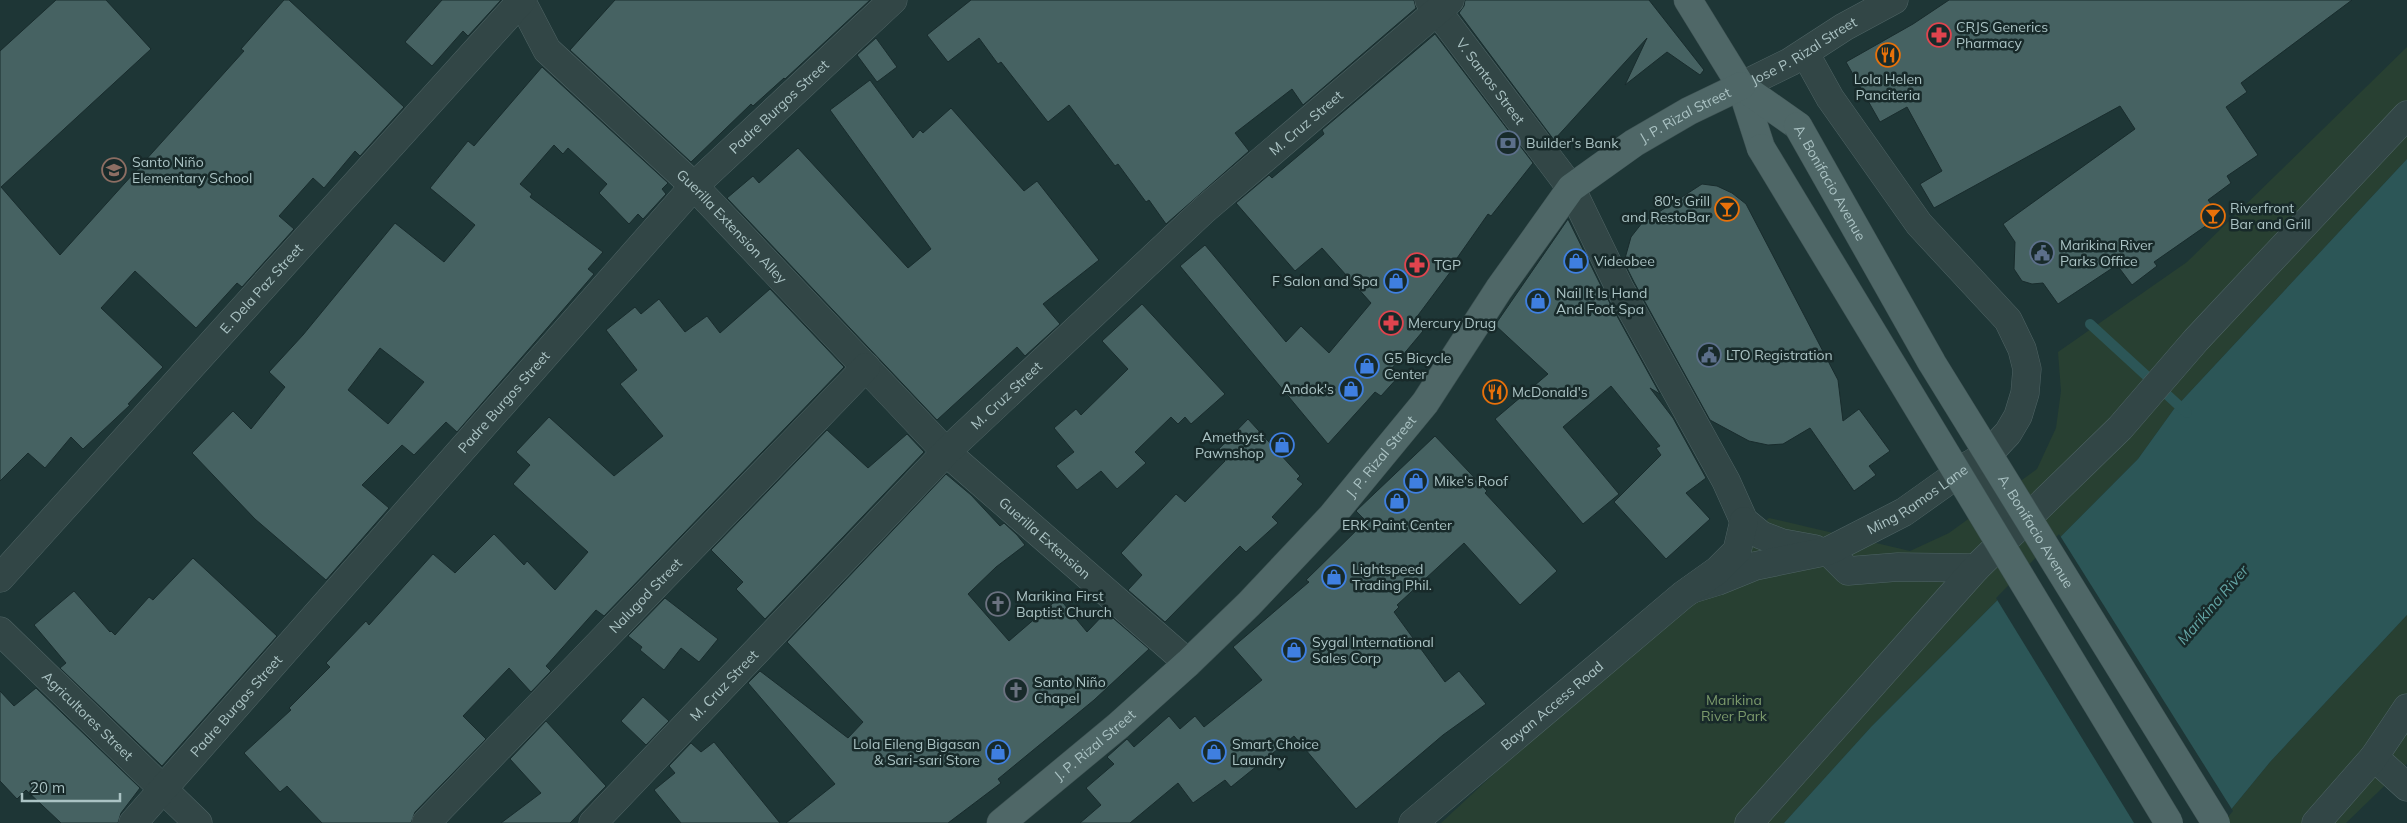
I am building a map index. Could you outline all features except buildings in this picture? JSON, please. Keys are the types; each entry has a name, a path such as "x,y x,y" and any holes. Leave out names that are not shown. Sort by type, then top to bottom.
{"main road":[{"path":"1688,0 1741,86 1761,148 2169,823"},
{"name":"A. Bonifacio Avenue","path":"1741,86 1798,126 1932,363 2216,823"},
{"name":"J. P. Rizal Street","path":"1000,823 1118,726 1188,663 1249,604 1332,516 1425,404 1499,289 1572,188 1634,143 1689,111 1741,86"}],"street":[{"name":"Guerilla Extension Alley","path":"521,0 547,50 694,186 946,452"},
{"name":"E. Dela Paz Street","path":"0,578 521,0"},
{"name":"Padre Burgos Street","path":"133,823 162,787 694,186 894,0"},
{"name":"Jose P. Rizal Street","path":"1741,86 1805,53 1844,26 1894,0"},
{"name":"V. Santos Street","path":"1439,3 1572,188"},
{"name":"M. Cruz Street","path":"593,823 946,452 1204,210 1439,3"},
{"name":"Ming Ramos Lane","path":"1805,53 1830,98 1919,224 2008,320 2022,349 2026,369 2026,393 2018,416 2008,433 1994,448 1904,512 1828,552"},
{"path":"1749,823 1976,568 2120,428 2180,359 2407,115"},
{"path":"1572,188 1620,289 1726,481 1744,521 1761,535 1782,543 1828,552 1848,571 1898,567 1976,568"},
{"name":"Nalugod Street","path":"426,823 866,367"},
{"name":"Guerilla Extension","path":"946,452 1188,663"},
{"path":"1969,465 2013,532"},
{"name":"Bayan Access Road","path":"1412,823 1692,588 1718,570 1737,551 1744,521"},
{"name":"Bayan Access Road","path":"1692,588 1718,581 1755,566 1828,552"},
{"name":"Agricultores Street","path":"0,631 198,823"},
{"path":"2316,823 2374,757 2407,708"},
{"path":"2374,757 2407,787"}],"green space":[{"name":"Marikina River Park","path":"2407,47 2407,159 2174,409 2138,459 1871,727 1784,823 1441,823 1769,518 1910,551 1949,533 2037,469 2056,428 2061,391 2058,352 2187,262"},
{"path":"2407,615 2407,764 2346,823 2220,823 2270,762"}],"water":[{"name":"Marikina River","path":"2407,159 2407,615 2270,762 2220,823 1784,823 1871,727 2138,459 2174,409"}],"pier":[{"path":"2059,534 2233,811 2223,823 2134,823 1996,598"}],"waterway":[{"path":"2090,324 2187,413"}],"place":[{"name":"CRJS Generics Pharmacy","path":"1939,35"},
{"name":"Lola Helen Panciteria","path":"1888,55"},
{"name":"Builder's Bank","path":"1508,143"},
{"name":"Santo Niño Elementary School","path":"114,170"},
{"name":"80's Grill and RestoBar","path":"1727,209"},
{"name":"Riverfront Bar and Grill","path":"2213,216"},
{"name":"Marikina River Parks Office","path":"2042,253"},
{"name":"Videobee","path":"1576,261"},
{"name":"TGP","path":"1417,265"},
{"name":"F Salon and Spa","path":"1396,281"},
{"name":"Nail It Is Hand And Foot Spa","path":"1538,301"},
{"name":"Mercury Drug","path":"1391,323"},
{"name":"LTO Registration","path":"1709,355"},
{"name":"G5 Bicycle Center","path":"1367,366"},
{"name":"Andok's","path":"1351,389"},
{"name":"McDonald's","path":"1495,392"},
{"name":"Amethyst Pawnshop","path":"1282,445"},
{"name":"Mike's Roof","path":"1416,481"},
{"name":"ERK Paint Center","path":"1397,501"},
{"name":"Lightspeed Trading Phil.","path":"1334,577"},
{"name":"Marikina First Baptist Church","path":"998,604"},
{"name":"Sygal International Sales Corp","path":"1294,650"},
{"name":"Santo Niño Chapel","path":"1016,690"},
{"name":"Lola Eileng Bigasan & Sari-sari Store","path":"998,752"},
{"name":"Smart Choice Laundry","path":"1214,752"}]}
